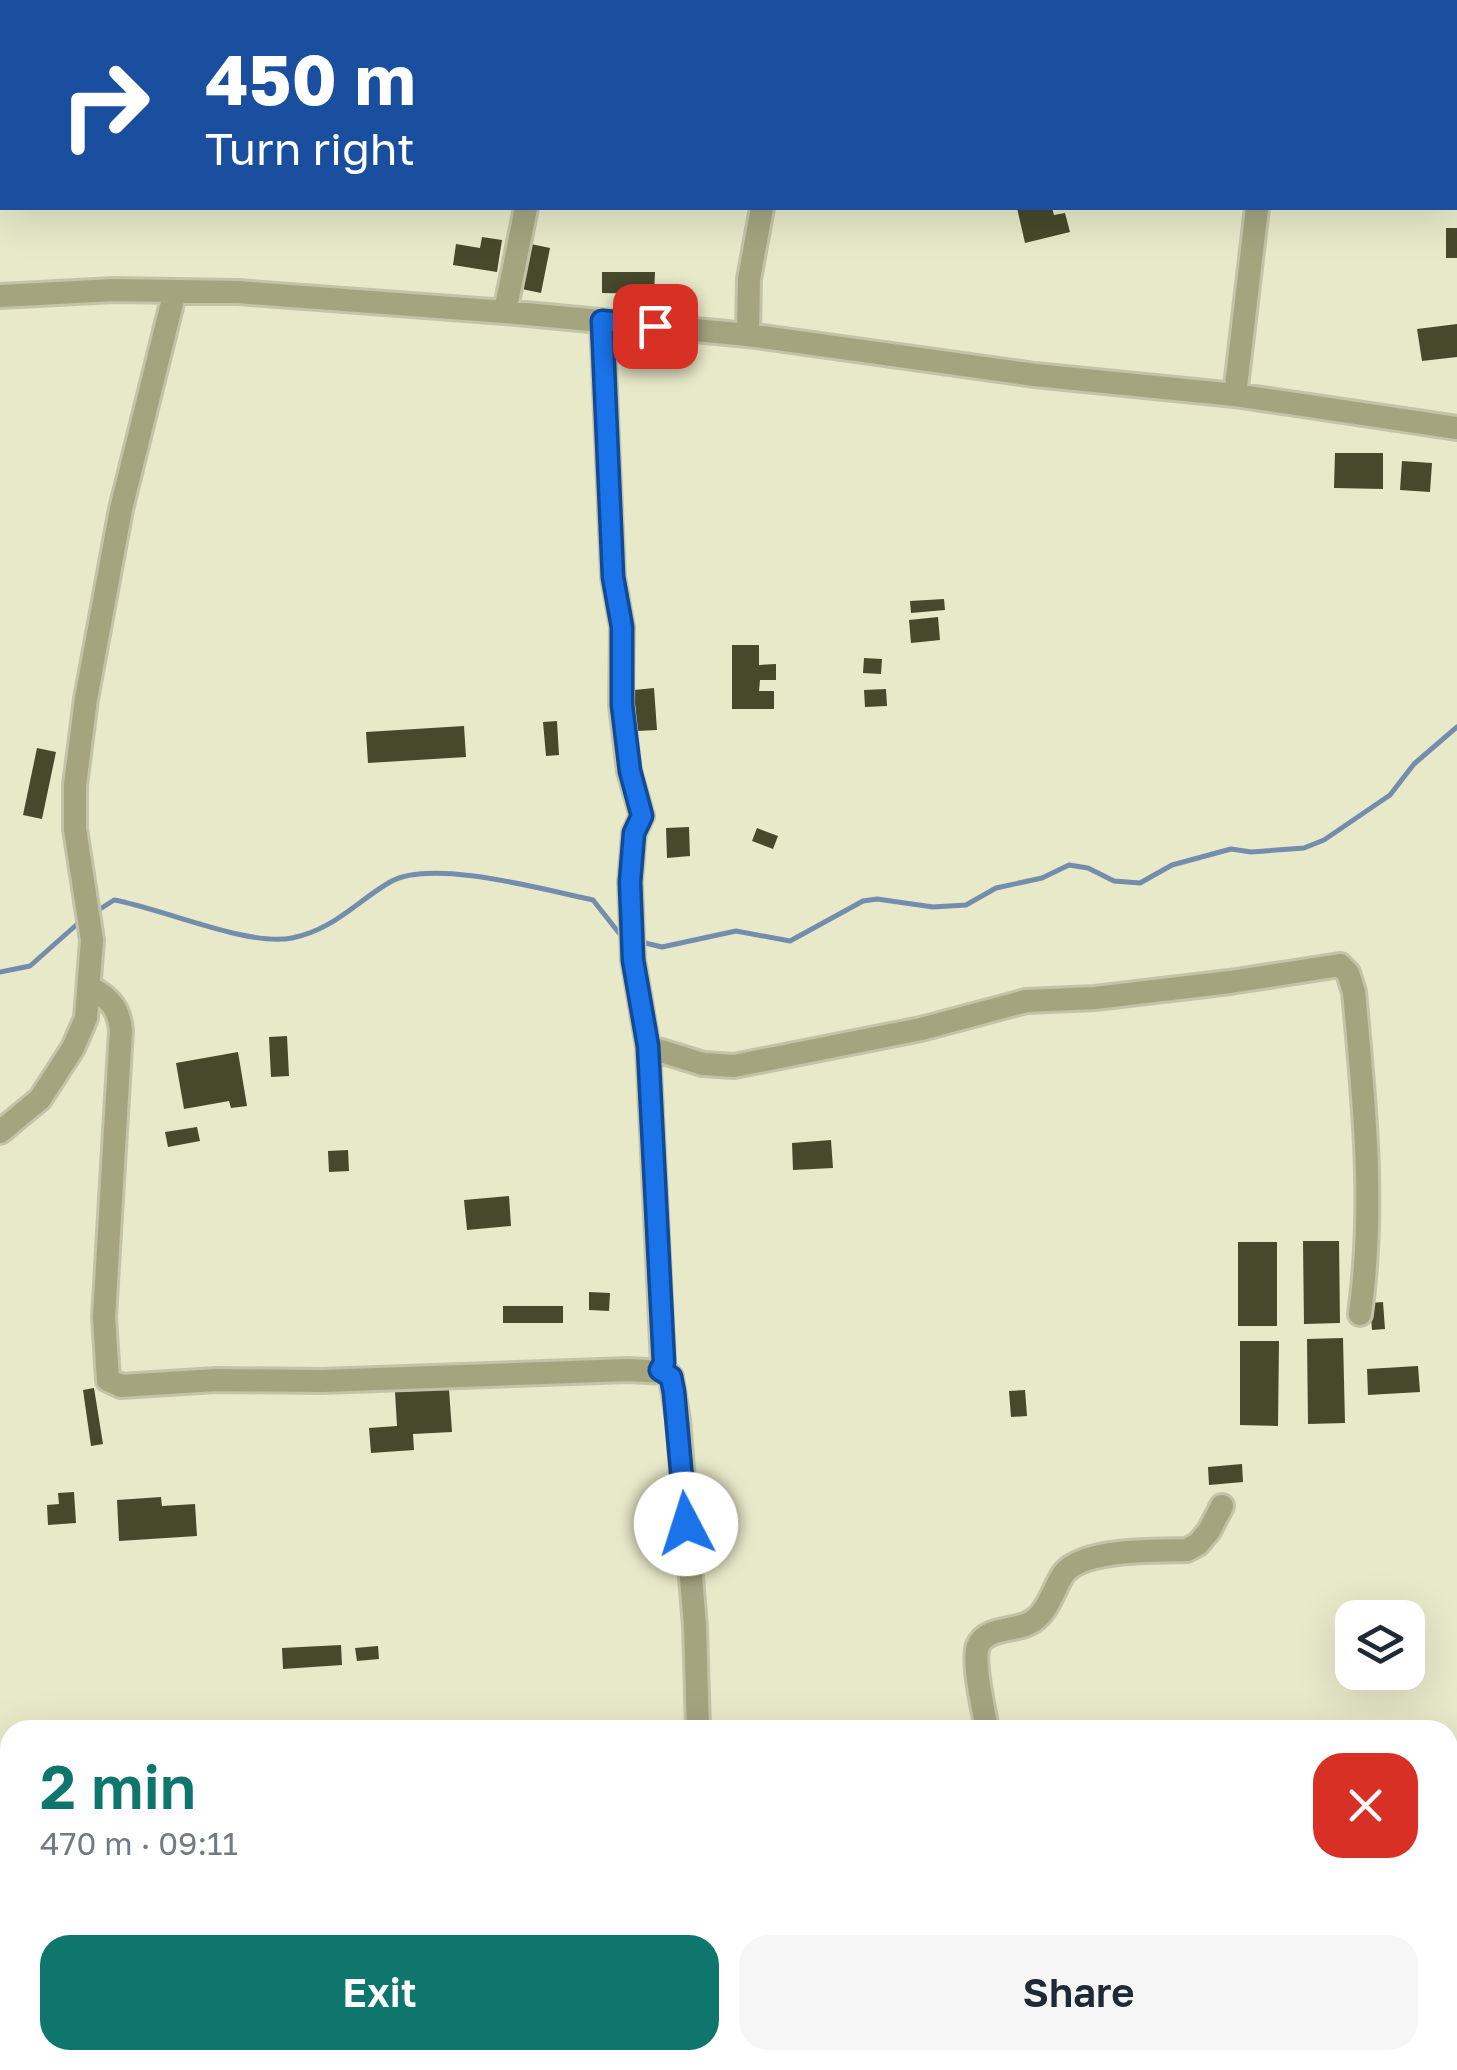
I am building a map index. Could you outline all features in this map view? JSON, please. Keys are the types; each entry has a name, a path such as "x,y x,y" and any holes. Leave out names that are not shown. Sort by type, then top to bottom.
{"street":[{"path":"505,312 526,210"},
{"path":"748,334 749,279 762,210"},
{"path":"1235,395 1258,210"},
{"path":"0,296 114,290 238,292 748,334 1035,375 1235,395 1457,428"},
{"path":"0,1132 40,1099 58,1074 86,1018 92,940 75,829 75,785 86,699 121,510 175,292"},
{"path":"602,321 613,577 622,627 622,705 630,771 642,816 634,833 630,882 633,960 648,1046 664,1363 660,1370"},
{"path":"648,1046 703,1064 747,1064 980,1016 1026,1000 1095,998 1191,987 1340,964 1354,992 1367,1131 1370,1233 1360,1314"},
{"path":"91,988 117,1009 121,1030 104,1317 108,1376 112,1383 122,1386 216,1380 322,1381 660,1370 671,1377 678,1420 695,1626 698,1720"},
{"path":"986,1720 977,1660 978,1646 986,1636 1033,1621 1064,1572 1078,1562 1096,1556 1187,1550 1198,1544 1222,1506"}],"building":[{"path":"1017,210 1065,213 1070,232 1025,243"},
{"path":"1446,228 1457,228 1457,258 1446,258"},
{"path":"482,237 502,240 497,272 453,265 456,244 480,248"},
{"path":"521,242 550,248 541,293 512,287"},
{"path":"602,272 655,272 654,294 602,293"},
{"path":"1457,324 1457,357 1422,361 1417,329"},
{"path":"1335,453 1383,453 1383,489 1334,488"},
{"path":"1402,461 1432,463 1430,492 1400,490"},
{"path":"944,599 945,610 911,613 910,601"},
{"path":"938,617 940,640 911,643 909,620"},
{"path":"732,645 759,645 759,665 776,664 776,680 760,680 759,691 774,691 774,709 732,709"},
{"path":"864,658 882,659 881,674 863,673"},
{"path":"654,688 657,730 637,731 634,690"},
{"path":"886,689 887,706 865,707 864,690"},
{"path":"557,721 559,755 546,756 543,722"},
{"path":"464,726 466,757 368,763 366,732"},
{"path":"37,748 56,752 42,819 23,815"},
{"path":"689,827 690,856 667,858 666,828"},
{"path":"757,828 778,836 773,849 752,841"},
{"path":"287,1036 289,1076 271,1077 269,1037"},
{"path":"238,1052 247,1106 231,1108 229,1101 184,1109 176,1063"},
{"path":"197,1127 200,1141 168,1147 165,1132"},
{"path":"831,1140 833,1168 793,1170 792,1143"},
{"path":"348,1150 349,1171 329,1172 328,1151"},
{"path":"509,1196 511,1226 467,1230 464,1200"},
{"path":"1303,1241 1339,1241 1340,1323 1304,1324"},
{"path":"1238,1242 1277,1242 1277,1326 1238,1326"},
{"path":"589,1292 610,1293 609,1311 589,1310"},
{"path":"1383,1302 1385,1329 1372,1330 1370,1303"},
{"path":"503,1306 563,1306 563,1323 503,1323"},
{"path":"1343,1338 1345,1423 1308,1424 1307,1339"},
{"path":"1240,1341 1279,1341 1278,1426 1240,1425"},
{"path":"1418,1366 1420,1392 1368,1395 1367,1369"},
{"path":"94,1388 103,1444 91,1446 83,1390"},
{"path":"449,1389 452,1432 413,1434 414,1450 371,1453 369,1428 397,1426 395,1392"},
{"path":"1025,1390 1027,1416 1011,1417 1009,1391"},
{"path":"1242,1464 1243,1482 1209,1485 1208,1467"},
{"path":"74,1492 76,1523 48,1525 47,1505 59,1504 58,1493"},
{"path":"161,1497 162,1506 195,1504 197,1536 119,1541 117,1500"},
{"path":"341,1645 342,1665 283,1669 282,1648"},
{"path":"378,1646 379,1659 357,1661 355,1648"}],"waterway":[{"path":"641,942 662,947 736,931 790,941 863,901 877,899 933,907 966,905 996,888 1042,878 1069,865 1088,868 1114,881 1140,883 1172,865 1231,849 1251,852 1304,848 1324,840 1390,795 1414,764 1457,727"},
{"path":"97,911 114,900 252,937 292,938 320,929 390,882 433,873 489,878 593,900 619,933 624,934"},
{"path":"0,972 30,966 83,919"}],"route":[{"path":"655,326 602,321 613,577 622,627 622,705 630,771 642,816 634,833 630,882 633,960 648,1046 664,1363 660,1370 671,1377 674,1392 686,1524"}]}
